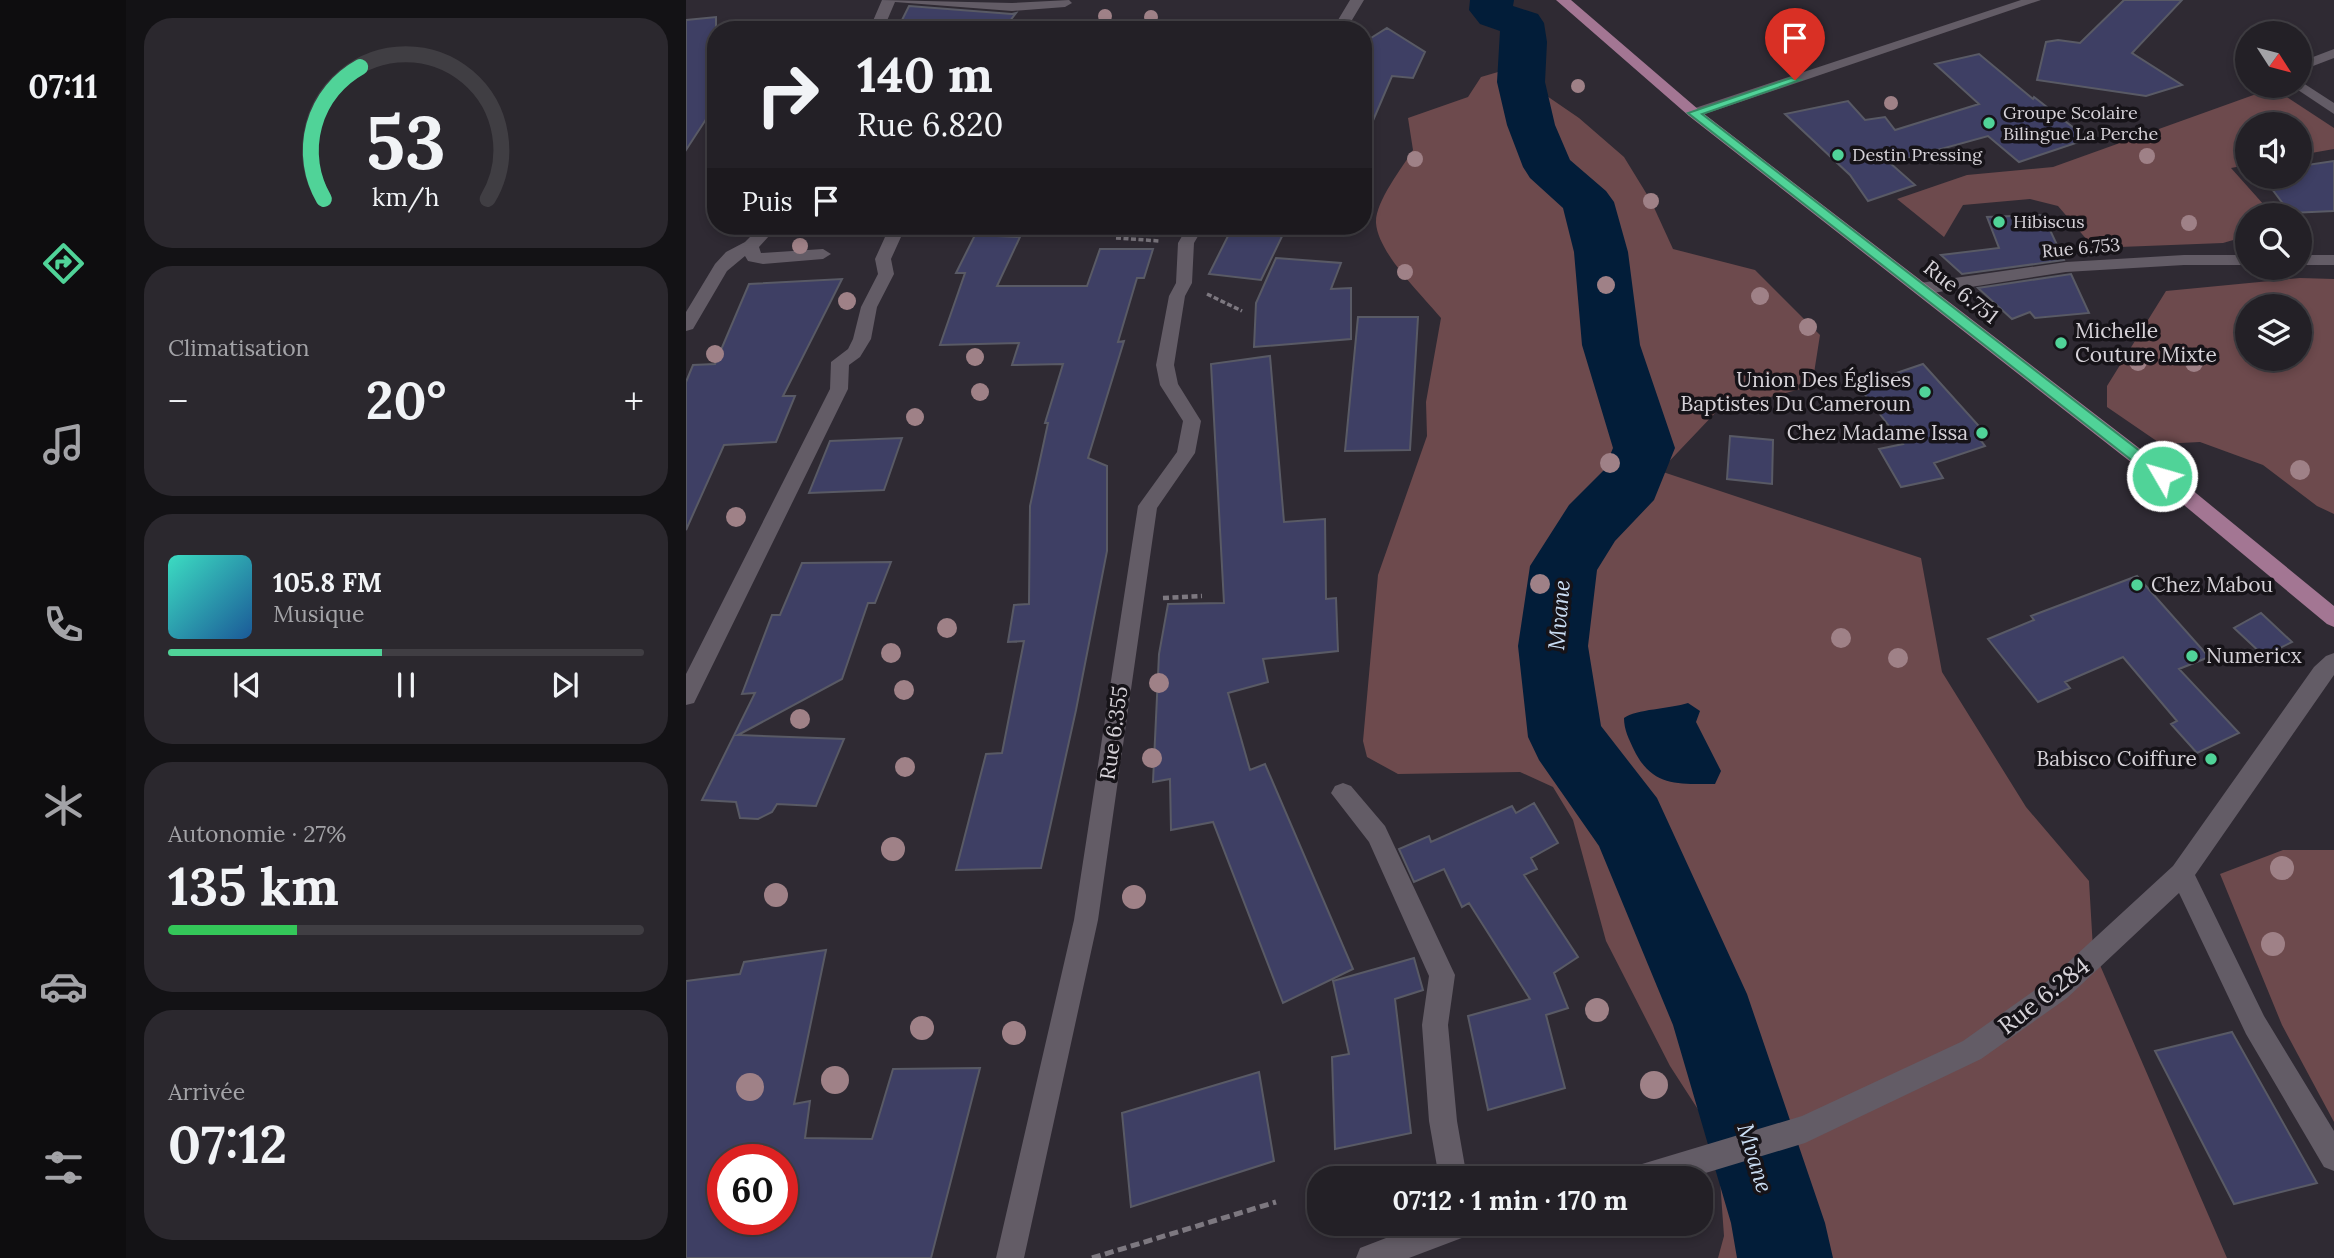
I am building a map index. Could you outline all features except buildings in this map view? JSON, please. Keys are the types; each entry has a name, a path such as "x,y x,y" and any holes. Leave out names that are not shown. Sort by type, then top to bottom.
{"main road":[{"name":"Rue 6.751","path":"1563,0 1694,113 2162,476 2334,618"}],"street":[{"path":"880,21 889,0"},
{"path":"900,0 1012,7 1065,3"},
{"path":"1344,21 1357,0"},
{"path":"1694,113 2034,0"},
{"path":"2312,62 2334,53"},
{"path":"2312,94 2334,110"},
{"path":"687,325 721,268 732,256 751,247 762,235"},
{"path":"686,696 839,388 840,362 854,353 862,339 869,307 886,274 883,259 894,235"},
{"name":"Rue 6.355","path":"1010,1258 1086,920 1148,506 1186,453 1192,421 1184,404 1169,385 1166,365 1177,296 1184,283 1191,235"},
{"path":"751,247 754,257 763,259 823,254"},
{"name":"Rue 6.753","path":"1920,289 2066,267 2184,260 2235,260"},
{"path":"2312,260 2334,260"},
{"name":"Rue 6.284","path":"1687,1166 1805,1129 1972,1050 2057,989 2182,874 2322,673 2334,662"},
{"path":"1343,793 1377,834 1442,975 1435,1025 1443,1121 1451,1166"},
{"path":"2182,874 2255,1026 2334,1157"},
{"path":"1370,1258 1430,1236"}],"path":[{"path":"1116,238 1172,235"},
{"path":"1184,283 1242,311"},
{"path":"1134,599 1202,596"},
{"path":"1092,1258 1276,1202"}],"shaded area":[{"path":"1535,61 1533,77 1544,94 1579,118 1624,157 1651,201 1673,249 1755,270 1820,335 1812,386 1717,411 1660,471 1921,558 1942,672 2026,807 2089,881 2093,949 2227,1258 1718,1258 1724,1236 1720,1180 1710,1128 1670,1066 1606,941 1573,820 1553,787 1520,772 1398,774 1367,757 1363,741 1378,575 1427,436 1426,402 1441,318 1392,260 1379,235 1377,215 1384,195 1413,150 1408,118 1468,97 1481,77"},
{"path":"2245,98 2288,98 2310,112 2235,112 2235,167 2231,168 2235,172 2235,189 2250,189 2262,203 2235,203 2235,240 2223,243 2094,248 2058,206 2030,199 1963,205 1944,237 1897,199 1967,175 2053,167"},
{"path":"2312,114 2334,128 2334,149 2312,153"},
{"path":"2334,279 2334,514 2317,506 2263,465 2200,442 2161,444 2107,407 2107,386 2166,291 2279,280"},
{"path":"2283,850 2334,850 2334,1122 2282,1025 2220,874"}],"water":[{"path":"1688,703 1700,711 1696,722 1721,771 1715,784 1678,783 1658,777 1641,762 1627,734 1624,718 1629,715"}],"waterway":[{"name":"Mvane","path":"1492,0 1491,10 1496,15 1522,23 1524,42 1521,82 1531,125 1548,167 1588,202 1601,252 1611,345 1644,448 1631,483 1592,523 1564,566 1553,646 1565,737 1629,824 1716,1025 1778,1223 1785,1258"}],"place":[{"name":"Groupe Scolaire Bilingue La Perche","path":"1989,123"},
{"name":"Destin Pressing","path":"1838,155"},
{"name":"Hibiscus","path":"1999,222"},
{"name":"Michelle Couture Mixte","path":"2061,343"},
{"name":"Union Des Églises Baptistes Du Cameroun","path":"1925,392"},
{"name":"Chez Madame Issa","path":"1982,433"},
{"name":"Chez Mabou","path":"2137,585"},
{"name":"Numericx","path":"2192,656"},
{"name":"Babisco Coiffure","path":"2211,759"}],"route":[{"path":"1795,80 1694,113 2162,476"}]}
